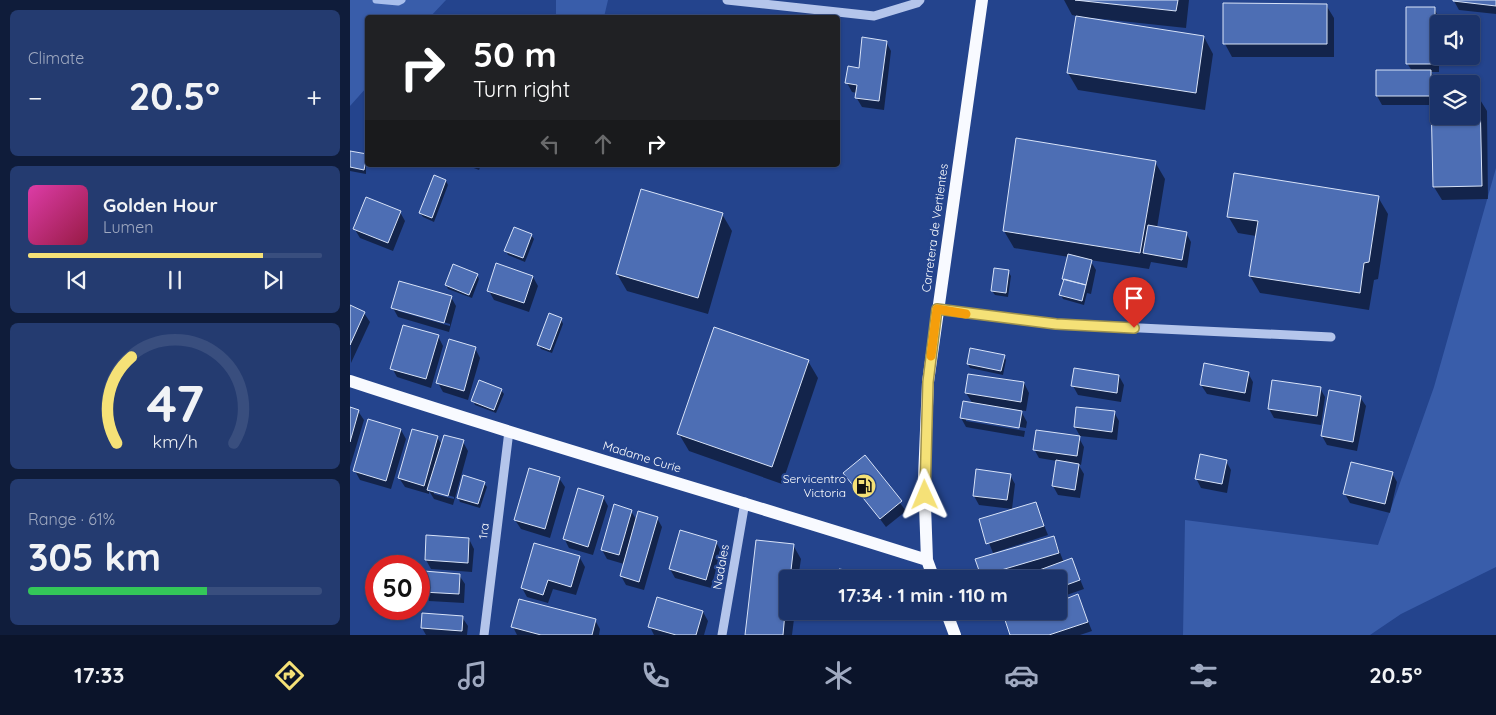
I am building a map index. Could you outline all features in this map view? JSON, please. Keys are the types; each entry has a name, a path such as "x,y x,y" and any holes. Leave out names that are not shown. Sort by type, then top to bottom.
{"main road":[{"name":"Carretera de Vertientes","path":"930,570 926,560 924,478 927,401 937,309 982,0"},
{"name":"Madame Curie","path":"350,381 459,417 744,502 926,560"},
{"path":"949,620 955,635"}],"street":[{"path":"727,0 874,16 917,3 920,0"},
{"path":"937,309 1056,324 1330,337"},
{"name":"1ra","path":"484,635 509,431"},
{"name":"Nadales","path":"722,635 744,502"}],"shaded area":[{"path":"350,0 446,0 432,15 365,15 365,89 350,106"},
{"path":"556,0 608,0 604,15 556,15"},
{"path":"1496,168 1496,567 1401,614 1370,635 1183,635 1185,520 1378,545 1434,387"}],"building":[{"path":"1075,0 1178,0 1176,11"},
{"path":"1496,0 1496,6 1453,1"},
{"path":"1223,3 1327,4 1327,44 1223,44"},
{"path":"1406,7 1435,7 1435,15 1430,15 1430,64 1406,64"},
{"path":"1076,16 1204,36 1196,93 1067,73"},
{"path":"862,37 887,41 879,101 855,98 857,85 845,83 848,66 859,68"},
{"path":"1376,70 1431,70 1430,96 1376,96"},
{"path":"1480,97 1482,186 1433,187 1432,125 1480,125"},
{"path":"1016,138 1156,161 1140,253 1003,231"},
{"path":"350,151 365,154 364,170 350,167"},
{"path":"1234,173 1379,196 1369,262 1364,263 1360,293 1249,276 1258,221 1227,217"},
{"path":"434,175 446,180 432,218 419,213"},
{"path":"641,189 723,213 698,298 616,274"},
{"path":"366,197 401,211 388,243 353,229"},
{"path":"1148,225 1187,232 1182,260 1143,253"},
{"path":"514,227 532,234 523,258 504,251"},
{"path":"1068,254 1092,260 1086,285 1062,279"},
{"path":"496,263 533,276 524,303 487,291"},
{"path":"453,264 478,274 469,295 445,285"},
{"path":"994,268 1009,270 1006,293 991,291"},
{"path":"1064,279 1086,285 1082,301 1059,295"},
{"path":"399,281 452,296 444,323 391,308"},
{"path":"350,305 365,312 350,345"},
{"path":"549,313 562,318 550,350 537,345"},
{"path":"403,325 439,335 426,379 390,369"},
{"path":"714,327 809,360 772,467 677,434"},
{"path":"449,339 476,347 464,391 436,383"},
{"path":"970,348 1005,355 1001,371 967,364"},
{"path":"1204,363 1249,372 1245,393 1200,385"},
{"path":"1074,368 1119,375 1117,393 1071,386"},
{"path":"968,374 1024,382 1021,402 965,393"},
{"path":"479,380 502,389 494,410 471,401"},
{"path":"1272,380 1321,387 1317,416 1268,409"},
{"path":"1329,390 1361,396 1353,442 1321,436"},
{"path":"963,401 1022,411 1019,428 960,418"},
{"path":"350,407 359,410 350,442"},
{"path":"1076,407 1115,411 1112,432 1074,427"},
{"path":"368,419 401,429 386,481 353,471"},
{"path":"412,429 438,436 424,486 398,478"},
{"path":"1036,430 1080,436 1077,456 1033,450"},
{"path":"444,435 464,440 448,496 427,490"},
{"path":"1200,454 1227,460 1222,484 1195,479"},
{"path":"865,455 902,501 880,519 843,473"},
{"path":"1056,460 1079,464 1075,490 1052,486"},
{"path":"1351,462 1393,472 1385,504 1343,494"},
{"path":"529,468 560,477 545,529 514,520"},
{"path":"976,469 1011,474 1007,500 973,496"},
{"path":"463,475 485,482 478,504 457,498"},
{"path":"578,488 604,496 588,547 563,539"},
{"path":"1036,502 1044,526 986,544 979,519"},
{"path":"614,504 632,510 619,555 601,550"},
{"path":"638,511 658,517 639,582 620,576"},
{"path":"680,530 717,541 706,580 669,569"},
{"path":"426,535 469,538 468,563 430,560 430,555 425,555"},
{"path":"1054,536 1059,553 1001,570 979,570 975,559"},
{"path":"756,540 794,544 791,570 779,570 779,620 784,620 783,635 745,635"},
{"path":"534,543 580,556 571,587 548,580 543,595 521,588"},
{"path":"1072,558 1080,580 1067,585 1067,570 1039,570"},
{"path":"430,572 460,574 459,594 430,592"},
{"path":"1078,594 1088,622 1049,635 1010,635 1005,620 1067,620 1067,598"},
{"path":"657,597 703,611 696,635 676,635 648,627"},
{"path":"519,599 596,619 592,635 541,635 511,627"},
{"path":"430,614 463,616 462,631 421,628 422,620 430,620"}],"waterway":[{"path":"376,0 398,2 402,0"}],"slow traffic":[{"path":"931,356 937,309 966,314"}],"place":[{"name":"Servicentro Victoria","path":"864,486"}],"route":[{"path":"925,495 928,382 937,309 972,315 1056,324 1134,328"}]}
